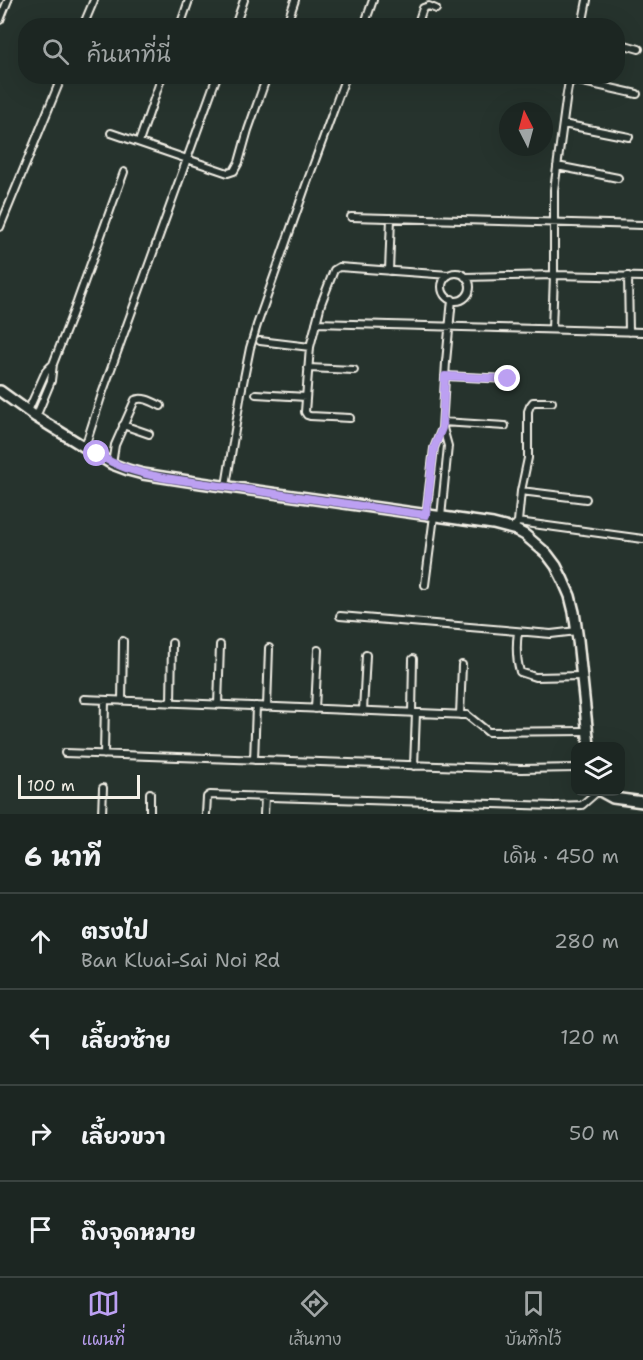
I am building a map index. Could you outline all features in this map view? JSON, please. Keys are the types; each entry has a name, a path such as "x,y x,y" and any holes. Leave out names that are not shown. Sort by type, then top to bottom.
{"street":[{"path":"0,20 8,0"},
{"path":"86,18 94,0"},
{"path":"183,18 189,0"},
{"path":"238,18 244,0"},
{"path":"289,18 295,0"},
{"path":"367,18 373,0"},
{"path":"584,18 588,0"},
{"path":"420,18 423,8 429,6 436,9"},
{"path":"625,45 639,49"},
{"path":"0,227 59,84"},
{"path":"139,142 159,84"},
{"path":"85,447 214,84"},
{"path":"111,133 228,173 234,171 238,162 264,84"},
{"path":"226,486 250,348 304,188 343,84"},
{"path":"552,329 554,190 569,84"},
{"path":"596,84 638,94"},
{"path":"562,124 629,137"},
{"path":"557,166 618,178"},
{"path":"32,414 50,382 53,364 124,172"},
{"path":"351,217 643,225"},
{"path":"389,271 391,218"},
{"path":"350,418 308,416 305,411 310,347 333,270 339,267 463,274 470,286 463,298 456,300 444,294 442,287 449,275"},
{"path":"465,277 554,275 643,277"},
{"path":"628,276 629,332"},
{"path":"425,585 434,516 448,446 443,425 452,299"},
{"path":"316,323 643,332"},
{"path":"260,341 310,347"},
{"path":"32,414 46,371 53,364"},
{"path":"308,368 354,370"},
{"path":"445,376 508,379"},
{"path":"0,392 112,464 154,476 361,507 493,524 643,539"},
{"path":"256,394 306,397"},
{"path":"112,464 115,445 135,400 144,399 161,406"},
{"path":"515,525 528,458 528,411 533,402 552,402"},
{"path":"123,425 149,434"},
{"path":"434,516 434,448 443,425"},
{"path":"443,425 505,426"},
{"path":"521,490 586,500"},
{"path":"515,525 536,543 556,566 570,596 577,631 589,742"},
{"path":"340,616 518,632 551,634 577,631"},
{"path":"518,632 516,659 519,672 535,677 582,676"},
{"path":"122,701 123,641"},
{"path":"171,703 172,643"},
{"path":"218,705 220,645"},
{"path":"267,707 269,648"},
{"path":"315,709 318,650"},
{"path":"363,711 366,655"},
{"path":"413,660 414,766"},
{"path":"460,715 462,665"},
{"path":"84,699 468,715 488,732 588,731"},
{"path":"104,754 105,700"},
{"path":"254,760 256,706"},
{"path":"66,753 414,766 571,768"},
{"path":"102,814 103,788"},
{"path":"150,793 150,814"},
{"path":"206,814 207,797 210,795 554,806 582,805 594,796"},
{"path":"264,814 265,796"},
{"path":"608,796 643,802"}],"route":[{"path":"97,454 112,464 143,474 426,515 434,448 442,428 445,376 508,379"}]}
